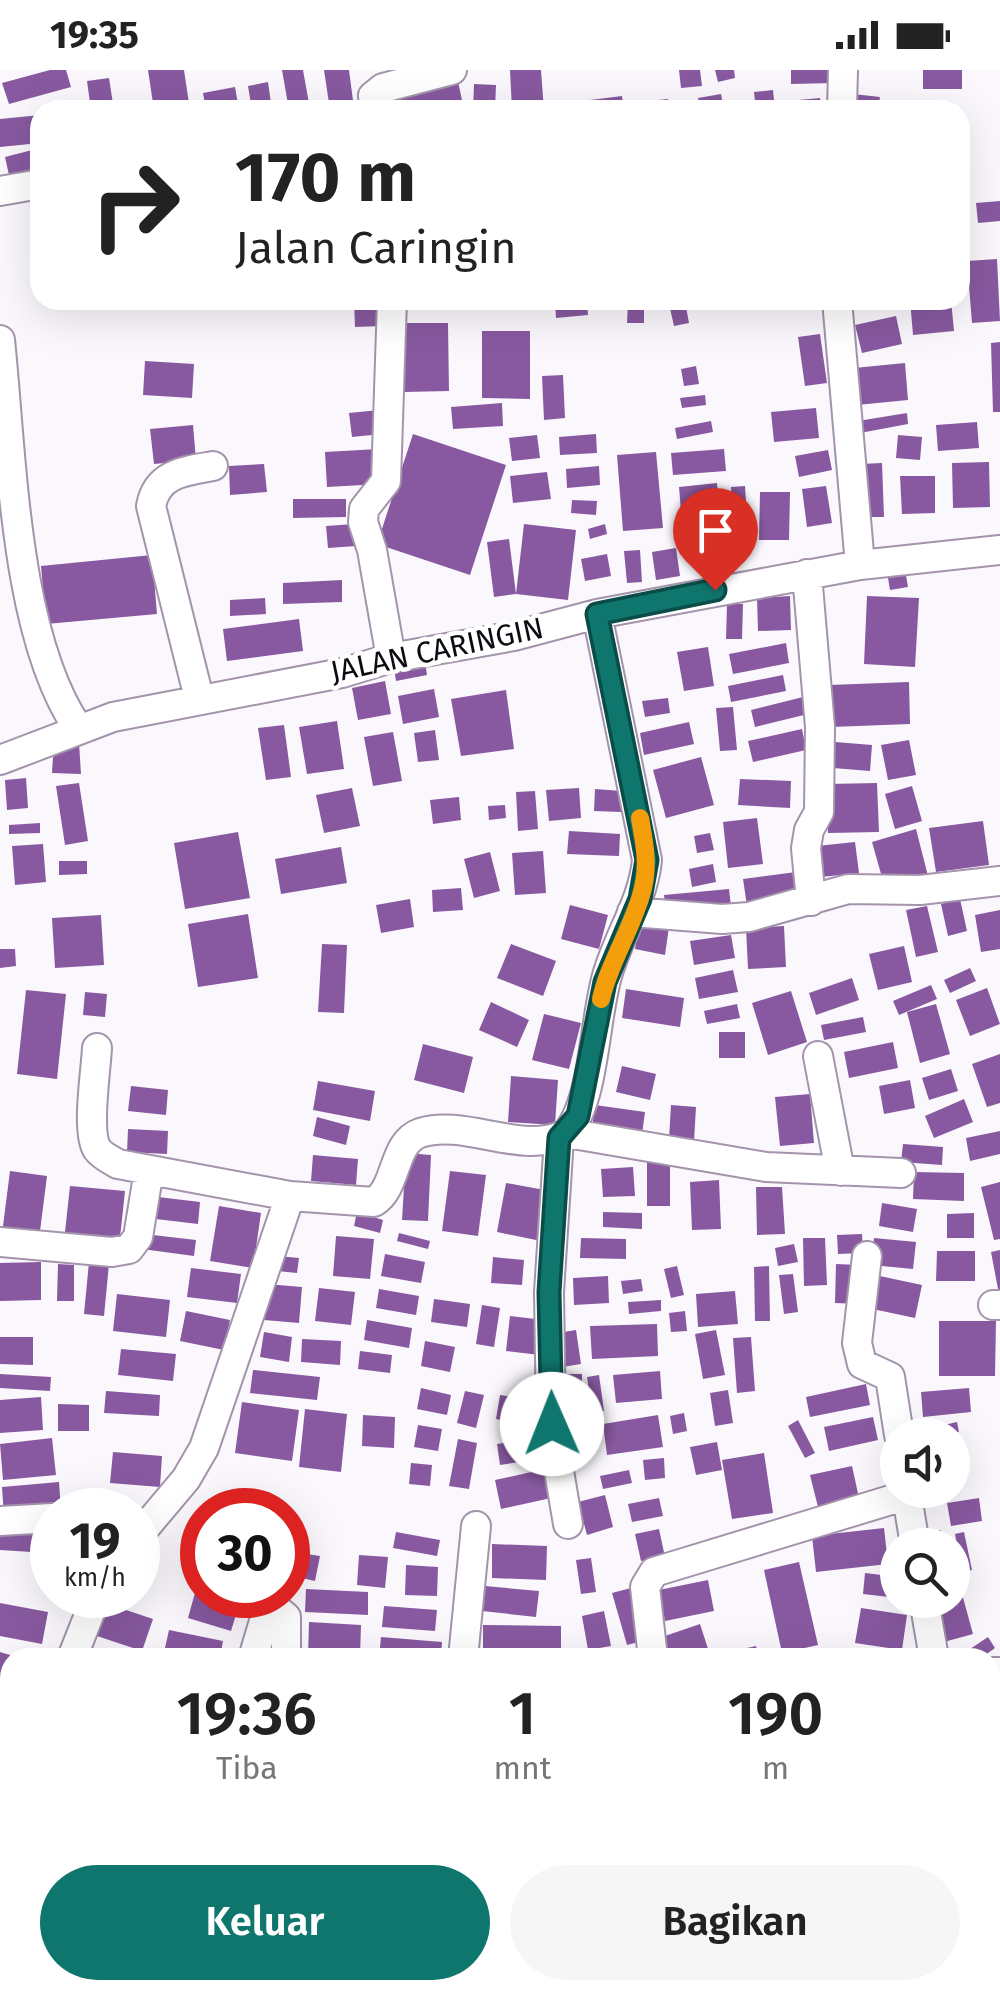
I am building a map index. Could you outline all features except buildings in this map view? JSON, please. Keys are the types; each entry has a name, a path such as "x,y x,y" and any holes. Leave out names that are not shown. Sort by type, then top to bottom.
{"street":[{"path":"374,100 373,96 383,88 452,70"},
{"path":"842,70 842,100"},
{"path":"0,191 30,186"},
{"path":"390,658 372,550 363,522 364,509 386,481 392,310"},
{"path":"838,310 860,565"},
{"path":"0,340 26,568 38,630 50,680 78,728"},
{"path":"199,698 151,506 153,494 169,476 214,466"},
{"name":"JALAN CARINGIN","path":"0,760 78,728 199,698 342,673 390,658 514,636 597,614 860,565 1000,550"},
{"path":"807,574 820,727 819,812 809,830 806,848 811,901"},
{"path":"568,1524 551,1405 549,1292 563,1135 582,1104 610,963 643,889 647,860 597,614"},
{"path":"632,912 722,919 811,901 848,889 920,890 1000,881"},
{"path":"97,1048 93,1126 98,1150 118,1164 290,1196 374,1202 388,1188 405,1144 426,1132 539,1140 563,1135 766,1167 901,1174"},
{"path":"818,1056 840,1172"},
{"path":"0,1242 112,1252 129,1249 138,1237 149,1170"},
{"path":"160,1498 204,1448 290,1196"},
{"path":"867,1256 857,1343 862,1364 890,1377 896,1418"},
{"path":"652,1648 645,1587 654,1572 880,1501"},
{"path":"0,1521 30,1519"},
{"path":"464,1648 476,1526"},
{"path":"256,1648 267,1611 274,1607 286,1617 286,1648"},
{"path":"76,1648 88,1618"},
{"path":"927,1618 932,1648"}],"slow traffic":[{"path":"601,999 610,963 643,889 647,860 640,818"}],"route":[{"path":"552,1424 549,1292 559,1138 574,1125 582,1104 610,963 640,899 647,860 597,614 715,590"}]}
